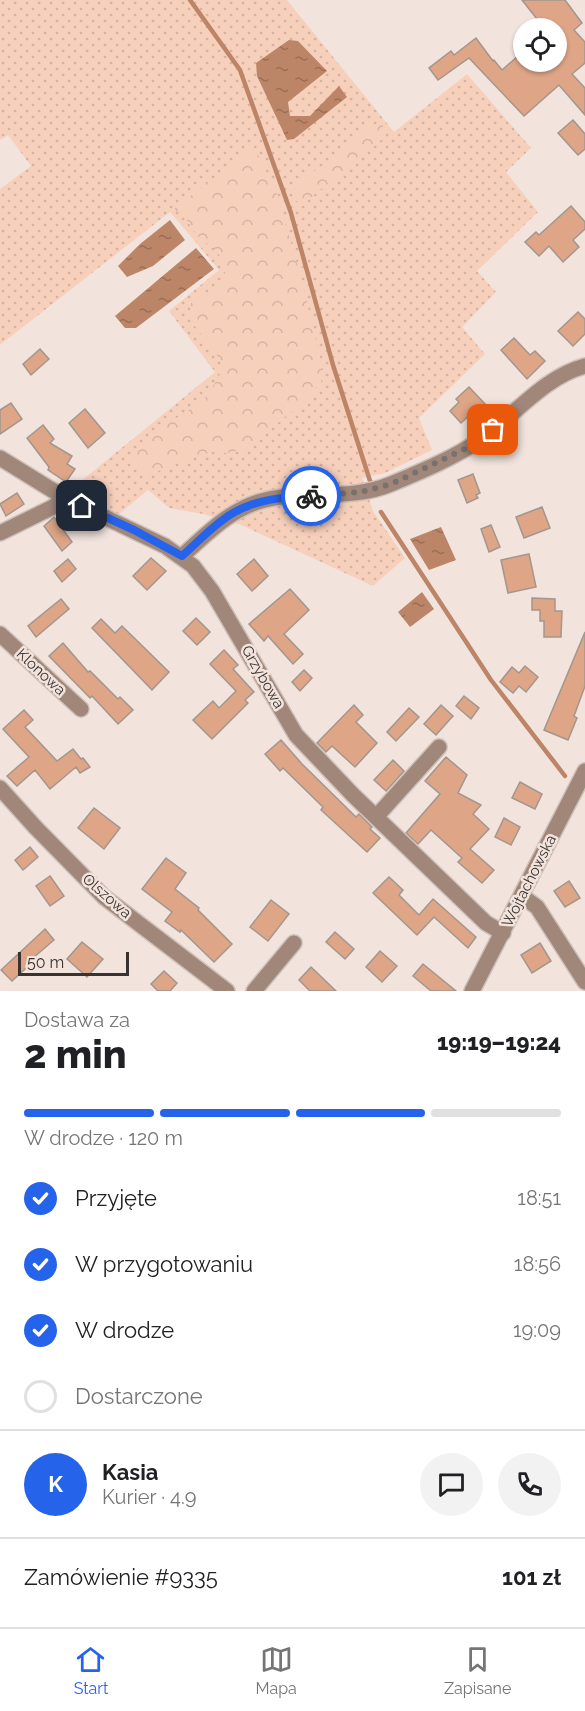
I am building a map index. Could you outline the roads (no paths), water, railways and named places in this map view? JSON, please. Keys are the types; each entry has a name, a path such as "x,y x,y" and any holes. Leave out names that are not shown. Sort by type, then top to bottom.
{"street":[{"path":"188,561 232,513 263,501 283,497 370,491 391,484 459,452 493,430 552,381 574,369 585,366"},
{"name":"Grzybowa","path":"0,458 65,498 134,530 188,561 212,591 296,735 376,817 486,923 503,933"},
{"path":"0,533 53,507 65,498"},
{"name":"Klonowa","path":"0,634 81,709"},
{"path":"376,817 439,747"},
{"name":"Wojtachowska","path":"472,991 584,778"},
{"name":"Olszowa","path":"0,788 36,828 105,897 227,991"},
{"path":"522,896 537,908 585,982"},
{"path":"254,991 294,943"}],"water":[{"path":"289,40 298,41 327,71 288,102 290,116 310,116 339,86 347,97 294,139 287,140 257,76 256,63"},
{"path":"170,220 185,240 153,266 127,277 118,266 140,244"},
{"path":"196,248 214,269 136,328 125,328 115,316"},
{"path":"441,527 456,560 429,570 410,539"},
{"path":"422,592 434,609 410,627 398,612"}],"waterway":[{"path":"190,0 240,70 291,213 333,365 371,484"},
{"path":"381,512 491,680 565,776"}]}
